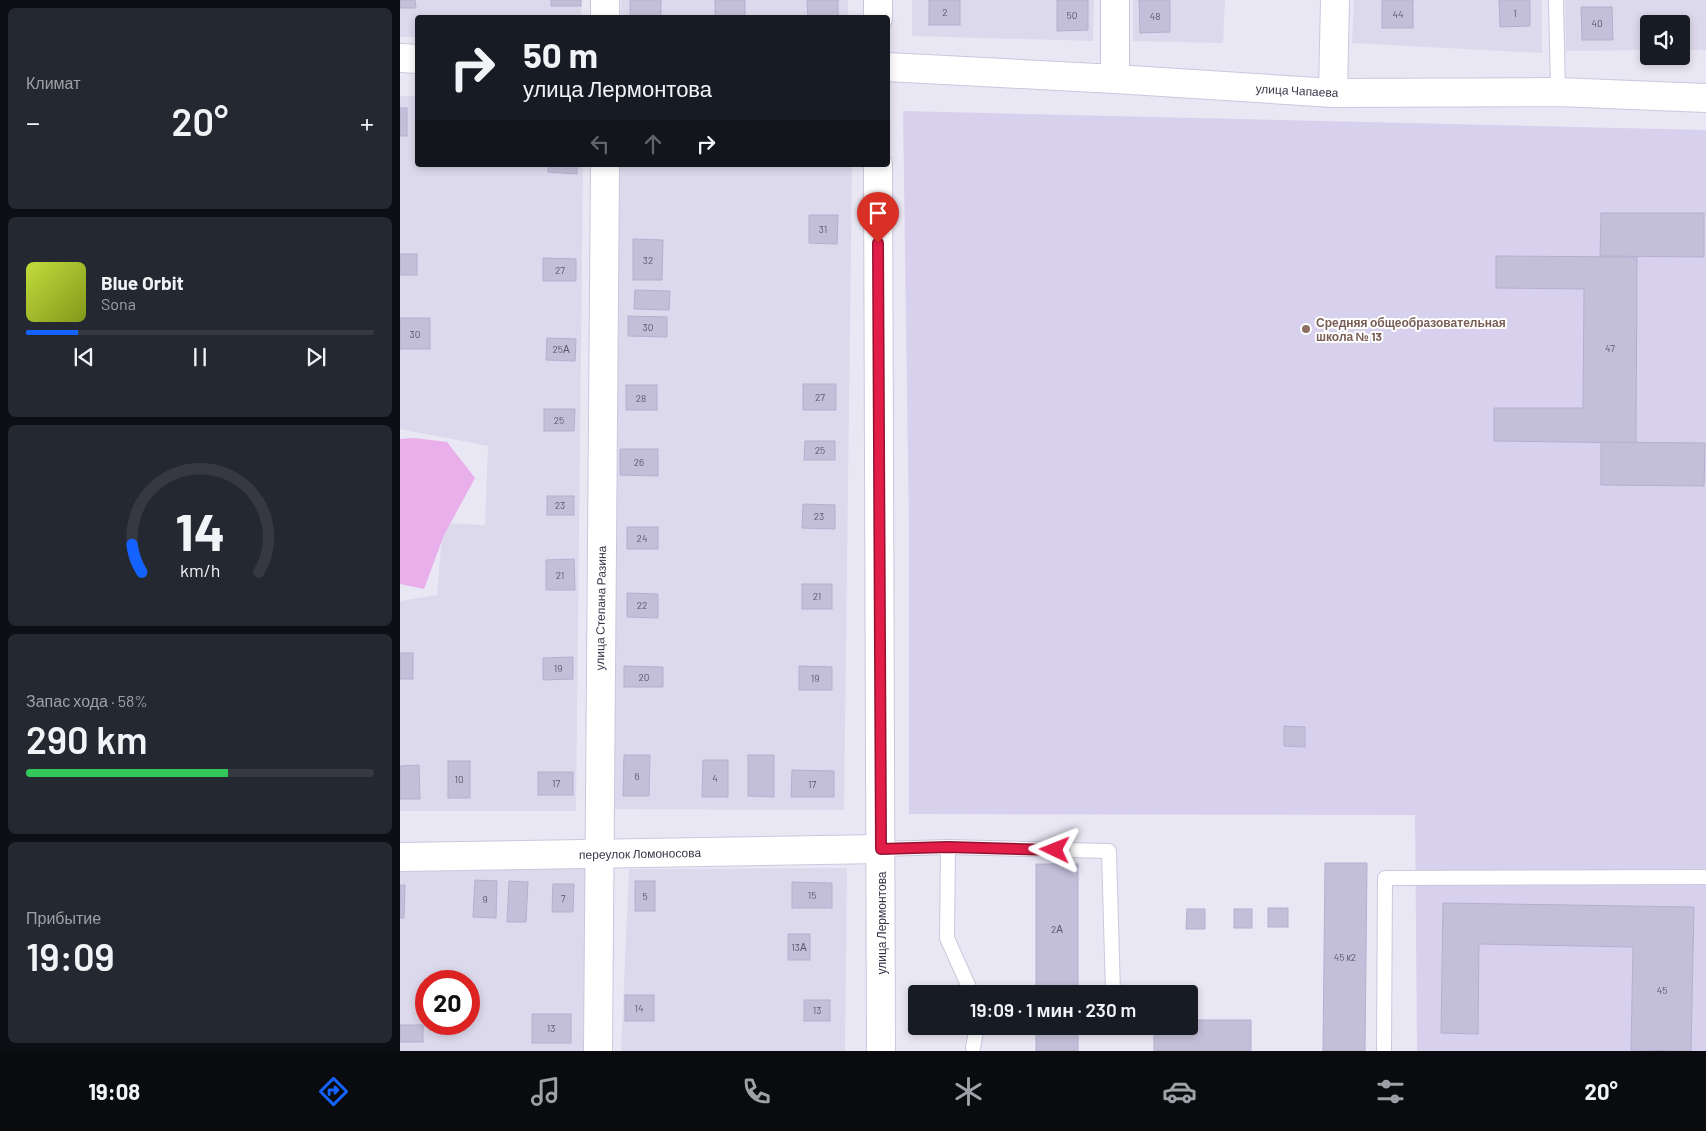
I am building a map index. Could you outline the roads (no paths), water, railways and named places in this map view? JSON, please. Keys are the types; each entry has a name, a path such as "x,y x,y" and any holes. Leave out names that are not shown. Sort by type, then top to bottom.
{"street":[{"path":"605,0 605,15"},
{"path":"878,0 878,15"},
{"path":"1115,0 1115,79"},
{"path":"1333,93 1335,0"},
{"path":"400,58 415,59"},
{"name":"улица Чапаева","path":"890,67 1333,93 1558,92 1706,98"},
{"name":"улица Степана Разина","path":"598,1051 604,167"},
{"name":"улица Лермонтова","path":"878,167 881,1051"},
{"name":"переулок Ломоносова","path":"400,857 881,849"}],"lane":[{"path":"1556,0 1558,92"},
{"path":"881,849 948,847 1109,851 1112,985"},
{"path":"948,847 948,938 968,985"},
{"path":"1384,1051 1385,878 1706,877"},
{"path":"973,1048 975,1035"}],"place":[{"name":"Средняя общеобразовательная школа № 13","path":"1306,329"}]}
